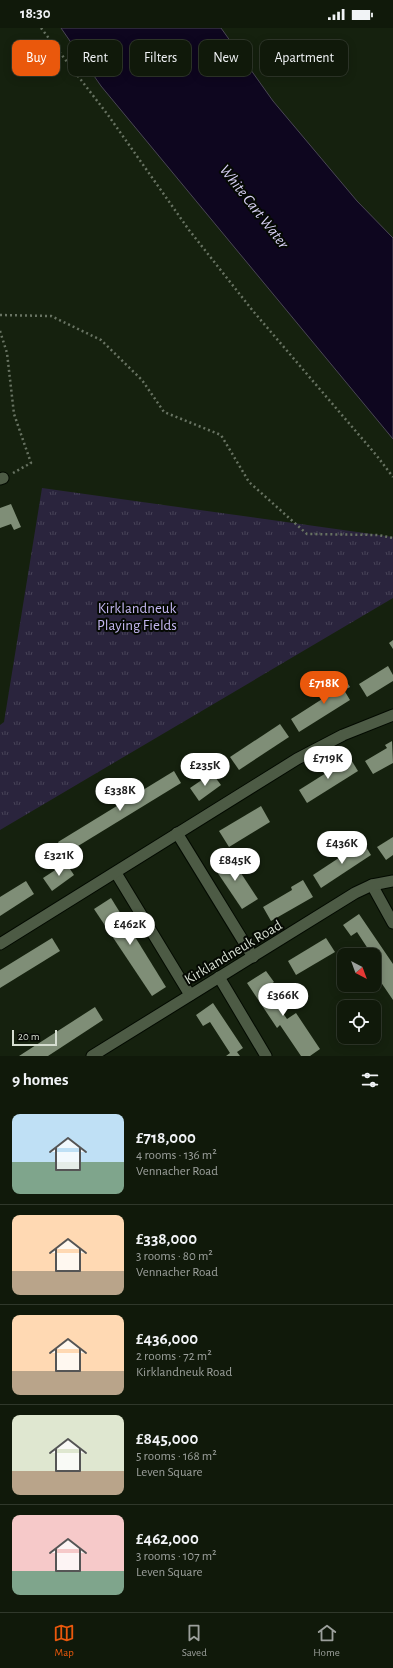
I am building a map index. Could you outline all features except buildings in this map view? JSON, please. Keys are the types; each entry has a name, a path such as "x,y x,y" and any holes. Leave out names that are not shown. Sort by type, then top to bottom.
{"street":[{"path":"0,944 297,760 342,735 393,715"},
{"path":"177,833 253,957"},
{"path":"116,873 190,995"},
{"name":"Kirklandneuk Road","path":"92,1056 355,893 372,885 393,881"},
{"path":"372,885 393,923"},
{"path":"219,977 266,1056"}],"path":[{"path":"41,28 108,115 189,230 238,292 393,477"},
{"path":"0,315 51,316 101,340 142,380 164,412 221,435 249,482 307,534 378,535 393,538"},
{"path":"0,331 7,353 14,414 31,463 1,479"}],"green space":[{"name":"Kirklandneuk Playing Fields","path":"42,488 393,537 393,598 0,830 0,725 4,722"}],"water":[{"name":"White Cart Water","path":"61,28 221,28 230,40 199,40 199,76 252,76 252,72 273,101 357,201 393,238 393,439 94,76 122,76 122,40 69,40"}]}
